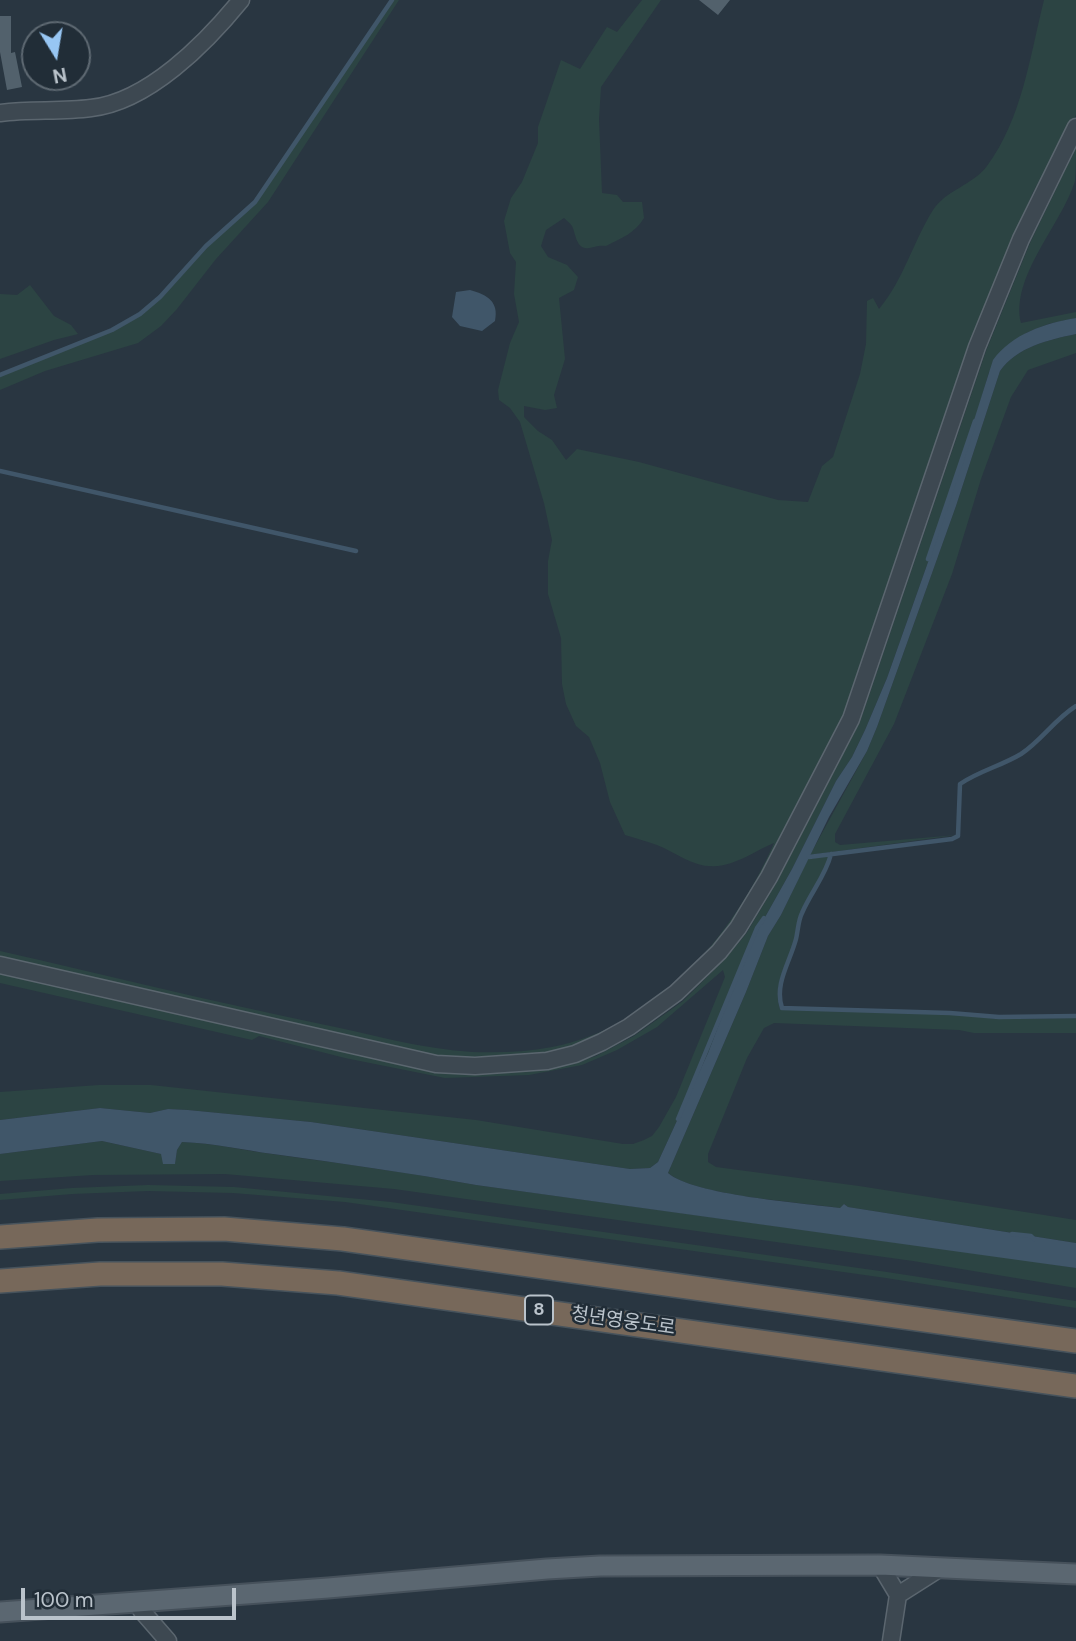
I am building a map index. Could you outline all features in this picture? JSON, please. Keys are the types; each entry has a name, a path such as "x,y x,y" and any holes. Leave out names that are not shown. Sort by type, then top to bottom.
{"highway":[{"name":"8","path":"0,1237 98,1230 224,1229 343,1238 1076,1342"},
{"name":"청년영웅도로","path":"0,1281 100,1274 222,1274 338,1283 1076,1386"}],"main road":[{"path":"0,1612 547,1569 880,1565 1076,1574"}],"street":[{"path":"0,113 89,109 124,100 164,76 197,50 241,0"},
{"path":"0,965 436,1064 526,1063 575,1054 629,1027 676,993 719,952 753,905 851,719 977,347 1021,239 1076,127"},
{"path":"880,1565 898,1595 891,1641"},
{"path":"898,1595 942,1567"},
{"path":"139,1603 168,1641"}],"green space":[{"path":"393,0 399,0 268,202 216,259 161,326 138,343 45,371 0,390 0,376 113,331 141,315 161,298 219,235 256,203"},
{"path":"642,0 661,0 601,87 599,119 602,193 617,195 623,202 642,202 644,218 623,238 606,246 581,247 572,226 564,218 546,230 541,246 548,257 567,265 578,277 574,290 559,298 565,359 554,395 557,408 545,410 524,406 524,417 552,440 566,460 577,449 639,462 778,500 808,502 822,466 833,457 860,374 866,344 867,301 873,298 879,309 902,273 938,203 981,173 999,148 1017,108 1044,0 1076,0 1076,115 1033,192 984,310 849,712 771,866 709,958 634,1019 577,1046 546,1053 453,1058 420,1053 0,959 0,951 413,1044 472,1052 512,1052 552,1047 590,1036 625,1020 657,998 687,972 737,911 774,843 737,861 705,866 657,845 625,835 610,802 600,763 589,737 576,726 566,704 562,684 561,638 548,594 548,561 552,540 544,503 520,422 510,408 499,400 498,390 510,343 519,322 514,294 516,262 510,253 504,221 511,198 522,182 538,143 538,127 561,60 580,69 607,27 617,32"},
{"path":"1076,148 1075,181 1060,215 1030,269 1020,305 1021,323 1076,312 1076,318 1048,324 1026,333 989,372 939,531 887,678 852,757 836,781 792,869 750,944 708,1053 658,1162 650,1168 630,1169 311,1122 188,1110 168,1109 150,1113 100,1108 0,1120 0,1092 99,1085 151,1085 476,1120 623,1144 633,1144 652,1136 676,1097 725,977 723,970 657,1027 617,1050 582,1065 529,1075 445,1078 345,1058 259,1036 252,1040 0,983 0,973 398,1064 457,1073 522,1071 567,1065 596,1056 634,1036 683,1001 746,934 777,882 860,722 986,351 1030,243"},
{"path":"30,285 54,316 71,325 78,334 0,359 0,294 17,295"},
{"path":"1076,334 1076,353 1028,370 1011,397 981,479 952,574 894,724 835,834 835,842 840,845 957,835 810,855 867,751 877,727 956,506 1000,371 1024,350"},
{"path":"829,856 824,871 799,917 778,991 780,1009 950,1014 999,1019 1076,1018 1076,1033 974,1033 959,1030 774,1023 764,1028 747,1058 708,1154 708,1162 716,1167 1076,1220 1076,1243 848,1207 844,1204 840,1208 724,1193 682,1181 668,1173 768,936 808,859"},
{"path":"102,1141 161,1154 175,1163 177,1150 182,1142 206,1144 476,1185 1032,1261 1076,1268 1076,1288 913,1261 394,1189 225,1174 93,1175 0,1181 0,1154"},
{"path":"148,1185 234,1187 391,1202 1076,1301 1076,1308 886,1278 345,1202 233,1193 148,1191 0,1200 0,1194"}],"water":[{"path":"470,290 482,294 494,304 495,321 482,331 460,326 452,317 456,292"},
{"path":"1076,318 1076,334 1024,350 1000,371 956,506 877,727 867,751 829,817 768,936 668,1173 681,1181 700,1187 749,1197 840,1208 844,1204 848,1207 1076,1243 1076,1268 476,1185 206,1144 182,1142 177,1150 175,1164 163,1164 161,1154 102,1141 0,1154 0,1120 100,1108 150,1113 168,1109 188,1110 311,1122 630,1169 650,1168 658,1162 708,1053 750,944 792,869 836,781 852,757 887,678 939,531 993,360 1010,343 1030,331"}],"building":[{"path":"699,0 730,0 718,15"},
{"path":"0,16 11,16 11,53 15,52 21,87 7,90 0,52"}],"waterway":[{"path":"0,375 112,330 140,314 160,297 206,246 255,202 392,0"},
{"path":"928,559 975,421"},
{"path":"0,471 356,551"},
{"path":"809,857 952,839 958,836 960,784 1021,754 1076,706"},
{"path":"831,854 801,916 781,982 782,1008 999,1017 1076,1016"},
{"path":"678,1119 757,928 764,918"},
{"path":"1012,1234 1031,1236 1034,1239"}]}
